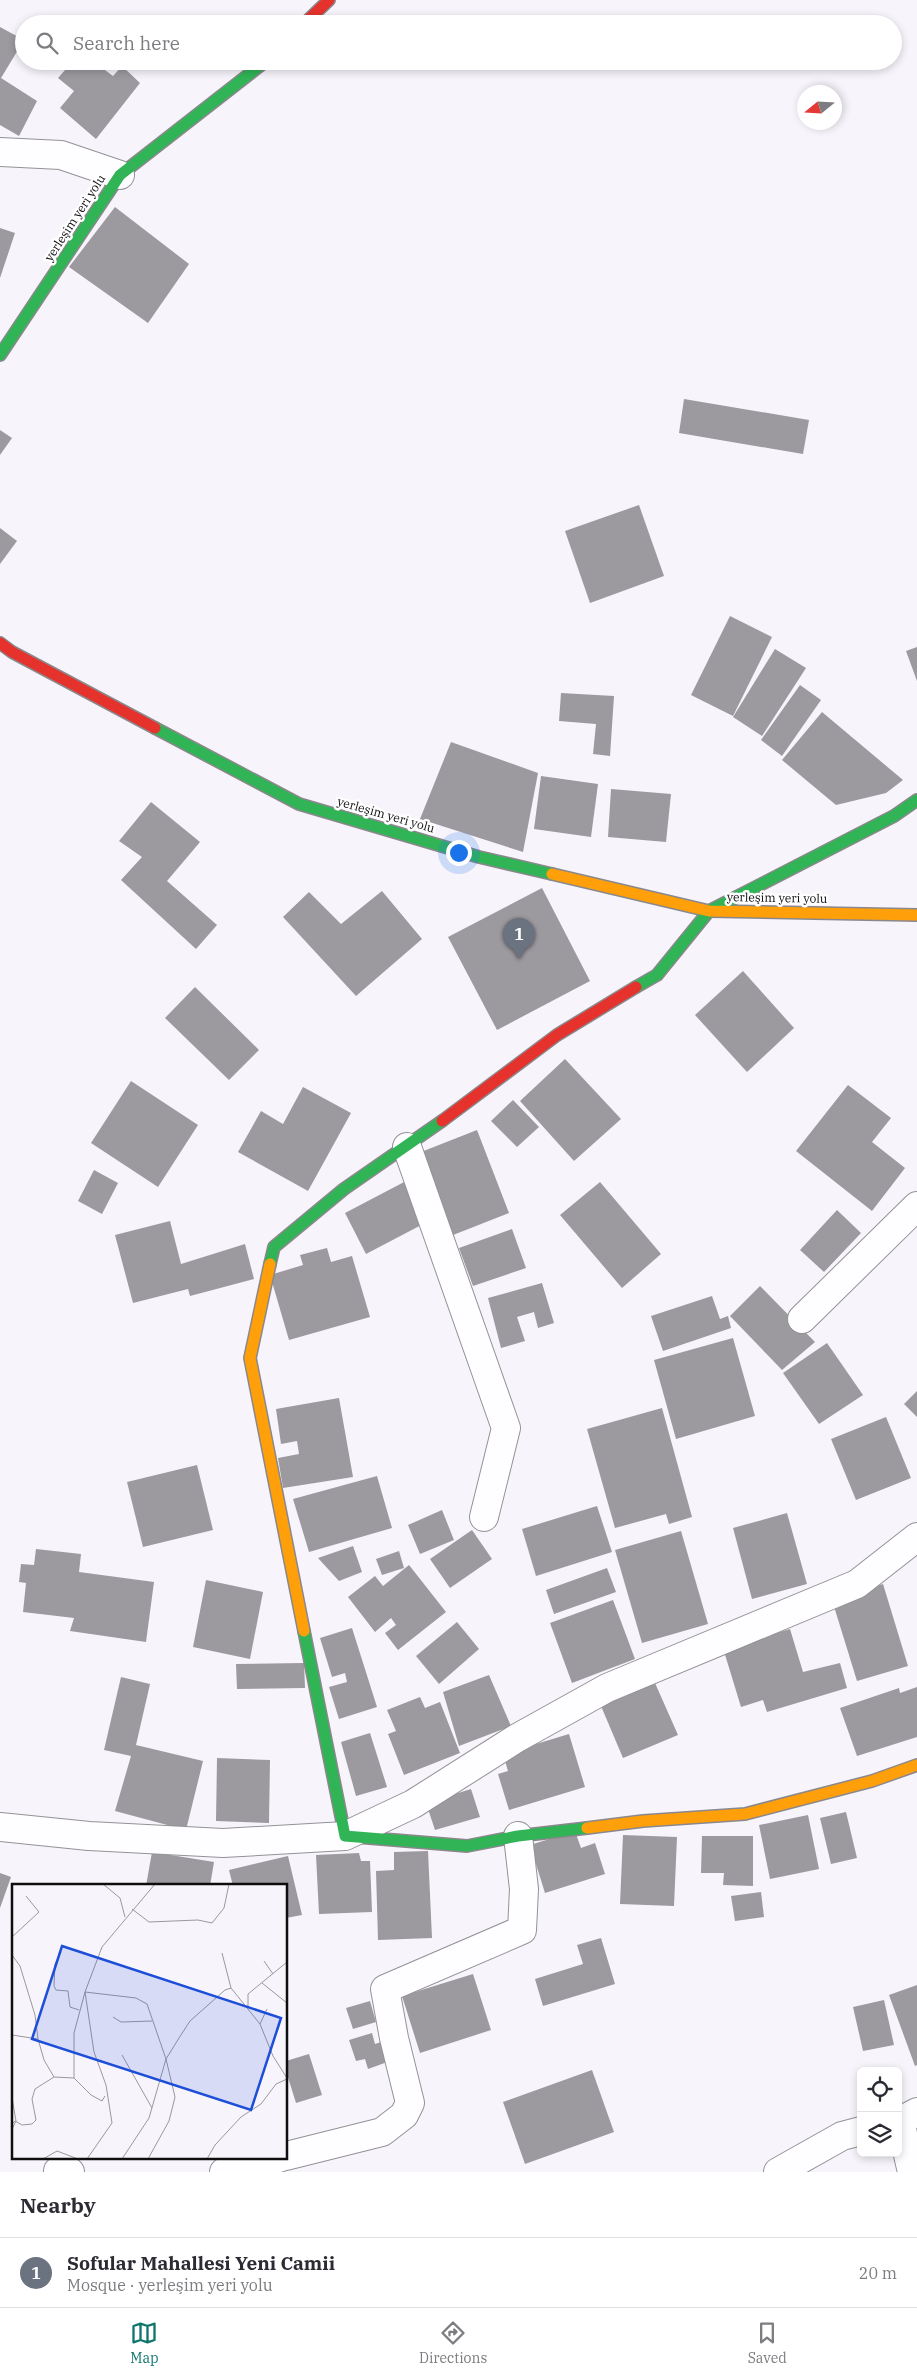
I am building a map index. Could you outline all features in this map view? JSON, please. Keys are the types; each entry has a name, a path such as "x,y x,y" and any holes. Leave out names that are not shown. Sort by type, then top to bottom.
{"street":[{"path":"313,15 329,0"},
{"name":"yerleşim yeri yolu","path":"0,355 12,327 120,175 254,70"},
{"path":"0,152 61,155 120,175"},
{"name":"yerleşim yeri yolu","path":"0,643 12,652 299,804 479,857 709,910 917,915"},
{"path":"345,1836 250,1358 274,1247 344,1189 407,1147 557,1035 657,975 709,910 894,816 917,800"},
{"path":"407,1147 506,1428 484,1517"},
{"path":"802,1319 917,1206"},
{"path":"345,1836 413,1804 517,1738 607,1688 857,1584 917,1537"},
{"path":"0,1827 89,1836 223,1843 345,1836 467,1846 518,1836 643,1821 745,1814 872,1781 917,1765"},
{"path":"288,2156 382,2132 404,2115 410,2103 384,1989 522,1930 524,1888 518,1836"},
{"path":"905,2118 912,2172"},
{"path":"778,2172 842,2136 857,2132"},
{"path":"224,2172 271,2160"}],"building":[{"path":"0,27 15,35 15,55 1,78 37,101 19,136 0,125"},
{"path":"65,70 105,70 113,76 118,70 126,70 140,83 96,139 60,108 74,91 58,78"},
{"path":"115,207 189,264 148,323 69,267"},
{"path":"0,228 15,233 0,278"},
{"path":"684,399 809,420 803,454 679,433"},
{"path":"0,430 12,438 0,455"},
{"path":"639,505 664,576 590,603 565,531"},
{"path":"0,528 17,541 0,564"},
{"path":"730,616 772,637 733,716 691,695"},
{"path":"917,647 917,681 906,651"},
{"path":"775,649 806,668 762,736 733,717"},
{"path":"800,685 821,700 782,756 761,740"},
{"path":"561,693 614,696 610,756 593,754 596,724 559,721"},
{"path":"822,712 903,780 886,793 836,805 782,760"},
{"path":"451,742 538,773 523,852 420,819"},
{"path":"541,776 598,784 591,837 534,829"},
{"path":"611,789 671,794 666,842 608,837"},
{"path":"151,802 200,842 167,881 217,925 196,949 121,880 142,857 119,841"},
{"path":"542,888 590,981 497,1030 448,937"},
{"path":"382,891 422,939 356,996 283,917 309,892 341,924"},
{"path":"743,971 794,1028 747,1072 695,1015"},
{"path":"195,987 259,1050 229,1080 165,1018"},
{"path":"565,1059 621,1119 574,1161 520,1101"},
{"path":"131,1081 198,1125 158,1187 91,1143"},
{"path":"848,1085 891,1118 872,1142 905,1168 872,1211 796,1151"},
{"path":"303,1087 351,1113 308,1191 238,1152 261,1111 283,1124"},
{"path":"513,1100 539,1127 517,1147 491,1121"},
{"path":"477,1130 509,1213 448,1237 416,1154"},
{"path":"94,1170 118,1183 102,1214 78,1201"},
{"path":"406,1181 427,1222 366,1254 345,1213"},
{"path":"600,1182 661,1254 622,1288 560,1215"},
{"path":"837,1210 861,1233 824,1272 800,1250"},
{"path":"170,1221 181,1264 245,1244 254,1279 190,1296 188,1289 133,1303 115,1235"},
{"path":"512,1229 526,1268 473,1286 459,1248"},
{"path":"327,1248 331,1262 352,1256 370,1317 289,1340 270,1275 303,1265 300,1255"},
{"path":"542,1283 554,1323 538,1328 534,1312 517,1317 525,1341 501,1348 488,1298"},
{"path":"760,1286 815,1342 782,1370 730,1316"},
{"path":"712,1296 720,1319 728,1316 731,1328 663,1351 651,1316"},
{"path":"733,1338 755,1416 676,1439 654,1360"},
{"path":"827,1343 863,1395 819,1424 783,1373"},
{"path":"917,1391 917,1417 904,1404"},
{"path":"339,1398 353,1477 283,1488 278,1458 299,1454 297,1441 281,1444 276,1409"},
{"path":"662,1408 692,1517 669,1524 666,1514 615,1528 587,1429"},
{"path":"886,1417 911,1478 856,1500 831,1439"},
{"path":"197,1465 213,1530 143,1547 127,1482"},
{"path":"377,1476 392,1528 309,1552 293,1499"},
{"path":"597,1506 612,1552 536,1576 522,1529"},
{"path":"442,1510 454,1540 420,1554 408,1525"},
{"path":"787,1513 807,1584 752,1599 733,1528"},
{"path":"472,1530 492,1559 450,1588 430,1559"},
{"path":"681,1531 708,1624 642,1643 615,1550"},
{"path":"353,1546 362,1572 339,1581 318,1558"},
{"path":"36,1549 81,1554 79,1572 154,1582 146,1642 70,1631 74,1618 23,1612 26,1583 19,1582 21,1564 34,1565"},
{"path":"399,1551 404,1568 382,1575 376,1559"},
{"path":"409,1565 446,1612 398,1650 385,1633 396,1625 391,1618 375,1632 348,1597 375,1576 383,1586"},
{"path":"607,1568 616,1592 554,1614 546,1590"},
{"path":"206,1580 263,1592 250,1659 193,1647"},
{"path":"883,1584 908,1666 857,1681 832,1600"},
{"path":"613,1600 635,1659 572,1683 550,1623"},
{"path":"457,1622 479,1649 439,1684 416,1656"},
{"path":"352,1628 377,1707 339,1719 329,1687 347,1682 345,1673 332,1677 320,1638"},
{"path":"790,1629 803,1672 840,1663 847,1688 767,1712 763,1700 741,1707 723,1648"},
{"path":"304,1663 305,1688 237,1689 236,1664"},
{"path":"489,1675 511,1726 459,1746 443,1692"},
{"path":"121,1677 150,1684 136,1745 203,1761 186,1830 115,1811 131,1756 104,1750"},
{"path":"655,1683 678,1735 623,1758 601,1706"},
{"path":"917,1687 917,1737 857,1756 840,1708 899,1688 900,1693"},
{"path":"420,1697 425,1708 440,1702 460,1753 404,1775 388,1734 396,1731 387,1710"},
{"path":"370,1733 387,1787 356,1796 341,1742"},
{"path":"569,1734 585,1787 509,1810 498,1774 508,1771 503,1754"},
{"path":"217,1758 270,1760 269,1823 216,1821"},
{"path":"471,1789 480,1817 435,1830 426,1803"},
{"path":"846,1812 857,1858 831,1864 820,1818"},
{"path":"808,1815 819,1869 770,1879 759,1825"},
{"path":"575,1831 581,1848 595,1843 605,1874 545,1893 530,1845"},
{"path":"623,1835 677,1837 674,1906 620,1904"},
{"path":"702,1836 753,1836 753,1886 723,1885 724,1873 701,1873"},
{"path":"428,1851 432,1938 378,1940 376,1871 394,1870 394,1852"},
{"path":"152,1852 214,1862 210,1884 146,1884"},
{"path":"359,1853 361,1861 370,1861 372,1912 319,1914 316,1855"},
{"path":"288,1856 302,1915 288,1918 288,1884 232,1884 229,1870"},
{"path":"0,1873 11,1877 0,1908"},
{"path":"761,1892 764,1917 735,1921 731,1896"},
{"path":"601,1938 615,1984 543,2006 535,1979 583,1964 577,1945"},
{"path":"473,1974 491,2030 420,2053 402,1996"},
{"path":"917,1985 917,2065 915,2066 889,1995"},
{"path":"884,2000 894,2045 863,2051 853,2007"},
{"path":"370,2001 376,2022 353,2029 346,2008"},
{"path":"372,2033 375,2044 387,2040 393,2060 368,2069 365,2059 356,2061 349,2040"},
{"path":"309,2054 322,2095 296,2103 288,2077 288,2060"},
{"path":"592,2070 614,2132 525,2164 503,2102"}],"traffic: fast":[{"path":"0,355 120,175 254,70"},
{"path":"155,728 299,804 479,857 552,874"},
{"path":"636,987 657,975 709,911 894,816 917,800"},
{"path":"270,1264 274,1247 344,1189 442,1121"},
{"path":"304,1631 345,1836 467,1846 518,1836 587,1828"}],"traffic: slow":[{"path":"552,874 709,911 917,915"},
{"path":"270,1264 250,1358 304,1631"},
{"path":"587,1828 643,1821 745,1814 872,1781 917,1765"}],"traffic: jam":[{"path":"313,15 329,0"},
{"path":"0,643 12,652 155,728"},
{"path":"442,1121 557,1035 636,987"}],"place":[{"name":"Sofular Mahallesi Yeni Camii","path":"519,959"}]}
